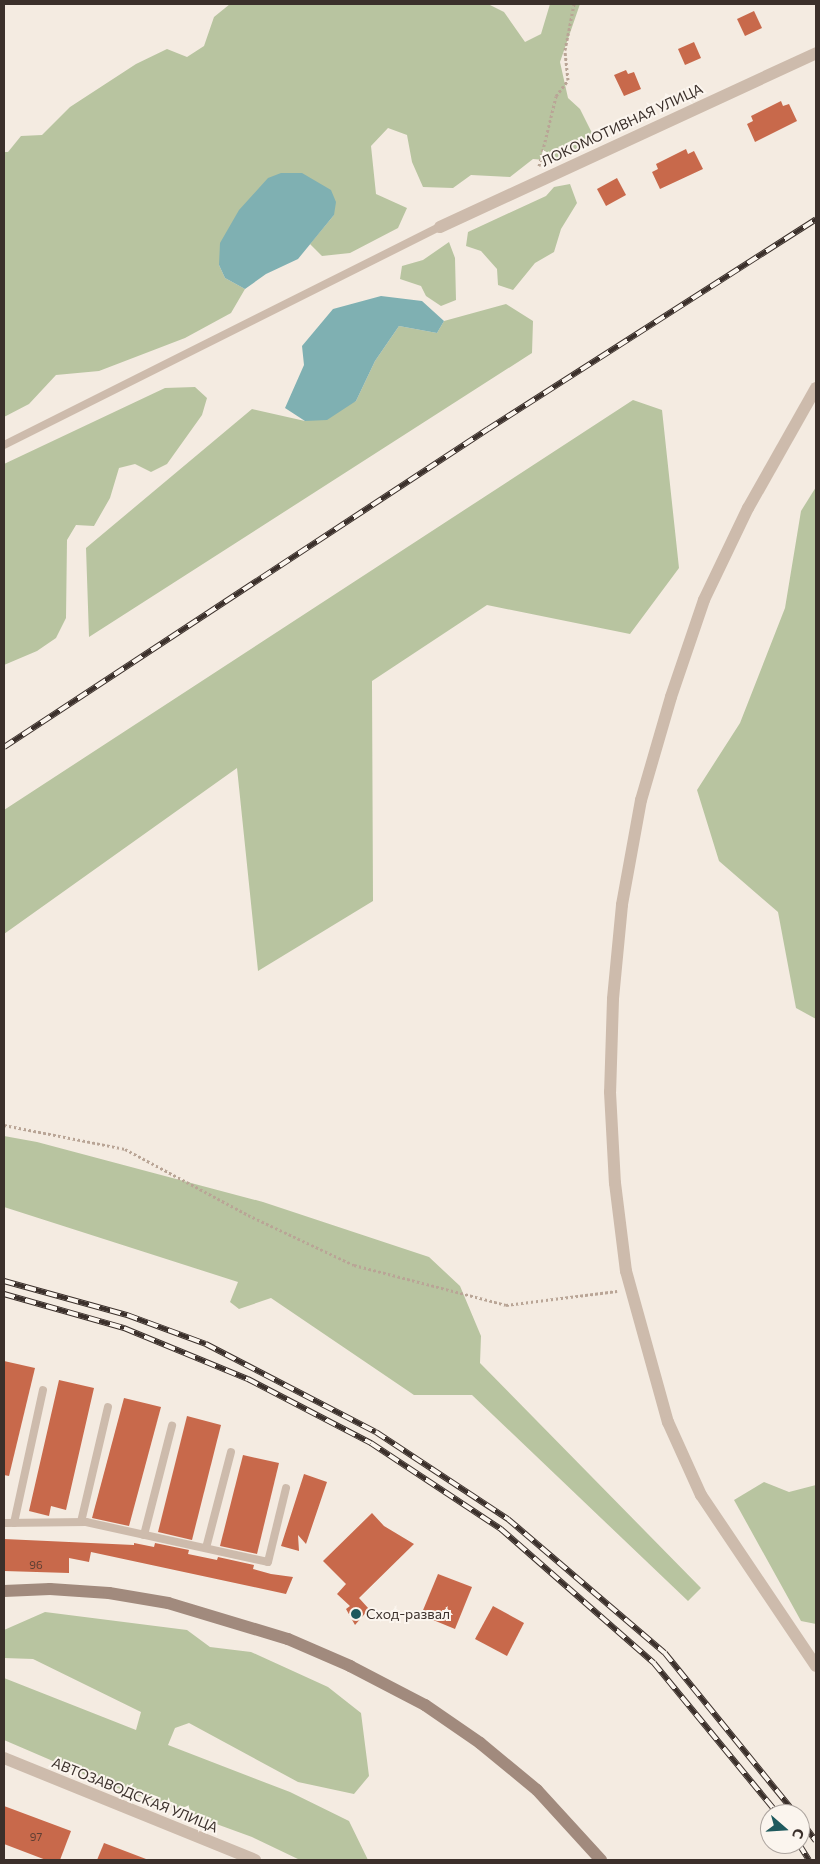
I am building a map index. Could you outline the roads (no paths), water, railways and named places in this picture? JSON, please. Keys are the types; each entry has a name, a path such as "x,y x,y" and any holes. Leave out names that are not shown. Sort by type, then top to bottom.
{"street":[{"name":"ЛОКОМОТИВНАЯ УЛИЦА","path":"440,227 816,52"},
{"path":"816,388 748,508 704,600 671,697 641,800 622,905 613,999 610,1092 615,1183 631,1290 668,1422 701,1495 816,1666"},
{"path":"4,1591 99,1592 168,1603 288,1639 350,1666 425,1706 480,1743 537,1790 601,1860"},
{"name":"АВТОЗАВОДСКАЯ УЛИЦА","path":"4,1758 255,1860"}],"lane":[{"path":"4,445 440,227"},
{"path":"14,1523 43,1390"},
{"path":"81,1522 108,1407"},
{"path":"144,1535 172,1426"},
{"path":"206,1548 231,1452"},
{"path":"4,1523 81,1522 268,1562 286,1488"}],"water":[{"path":"281,173 302,173 331,190 336,202 334,215 298,259 266,274 245,289 225,278 219,265 220,243 239,210 268,178"},
{"path":"381,296 422,301 444,321 437,333 399,326 375,361 356,401 327,420 305,421 285,408 304,365 302,346 333,309"}],"railway":[{"path":"4,747 488,429 816,219"},
{"path":"4,1281 127,1315 206,1344 376,1432 508,1519 665,1653 788,1804"},
{"path":"4,1294 124,1328 248,1379 371,1443 501,1529 654,1663 770,1804"},
{"path":"810,1833 816,1841"},
{"path":"805,1854 809,1860"}],"place":[{"name":"Сход-развал","path":"356,1614"}]}
